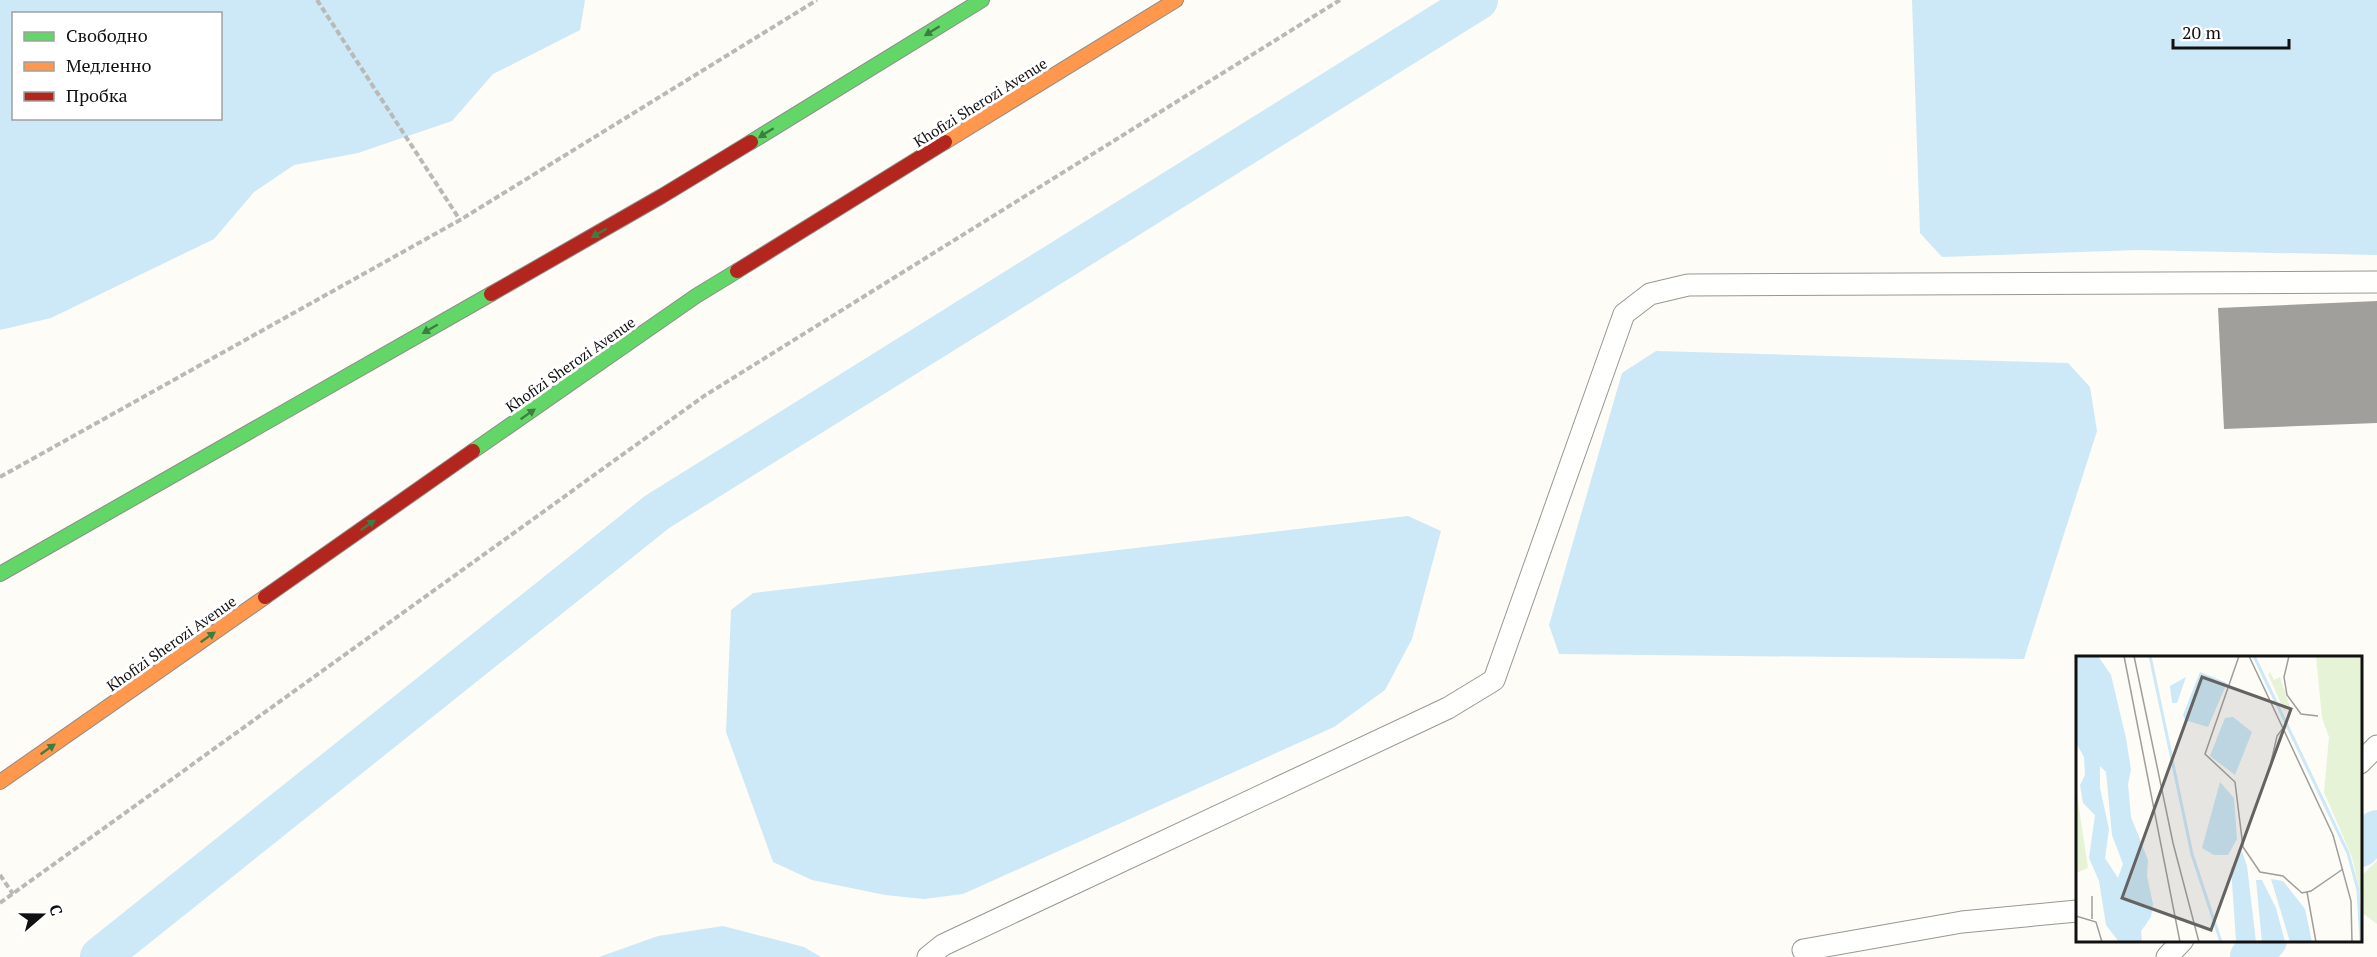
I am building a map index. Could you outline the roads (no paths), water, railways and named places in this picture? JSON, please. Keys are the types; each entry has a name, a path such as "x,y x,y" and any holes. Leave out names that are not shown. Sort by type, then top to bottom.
{"main road":[{"path":"0,574 662,196 982,0"},
{"name":"Khofizi Sherozi Avenue","path":"0,782 696,296 1176,0"}],"lane":[{"path":"928,957 943,945 1448,708 1494,680 1624,314 1650,294 1688,285 2377,282"},
{"path":"2362,762 2377,746"},
{"path":"1803,950 1962,922 2076,911"}],"water":[{"path":"0,0 585,0 580,30 493,74 452,121 358,153 294,165 254,192 214,239 51,318 0,330"},
{"path":"1912,0 2377,0 2377,255 2137,250 1942,257 1920,233"},
{"path":"1656,351 2068,363 2090,387 2097,431 2024,659 1559,654 1549,625 1622,373"},
{"path":"1408,516 1441,531 1412,639 1385,690 1334,727 963,894 924,899 885,895 812,880 773,862 726,732 731,610 753,593"},
{"path":"723,926 804,947 821,957 599,957 658,936"}],"waterway":[{"path":"100,957 657,512 1478,0"},
{"path":"2362,845 2377,830"},
{"path":"2250,957 2265,942"}]}
